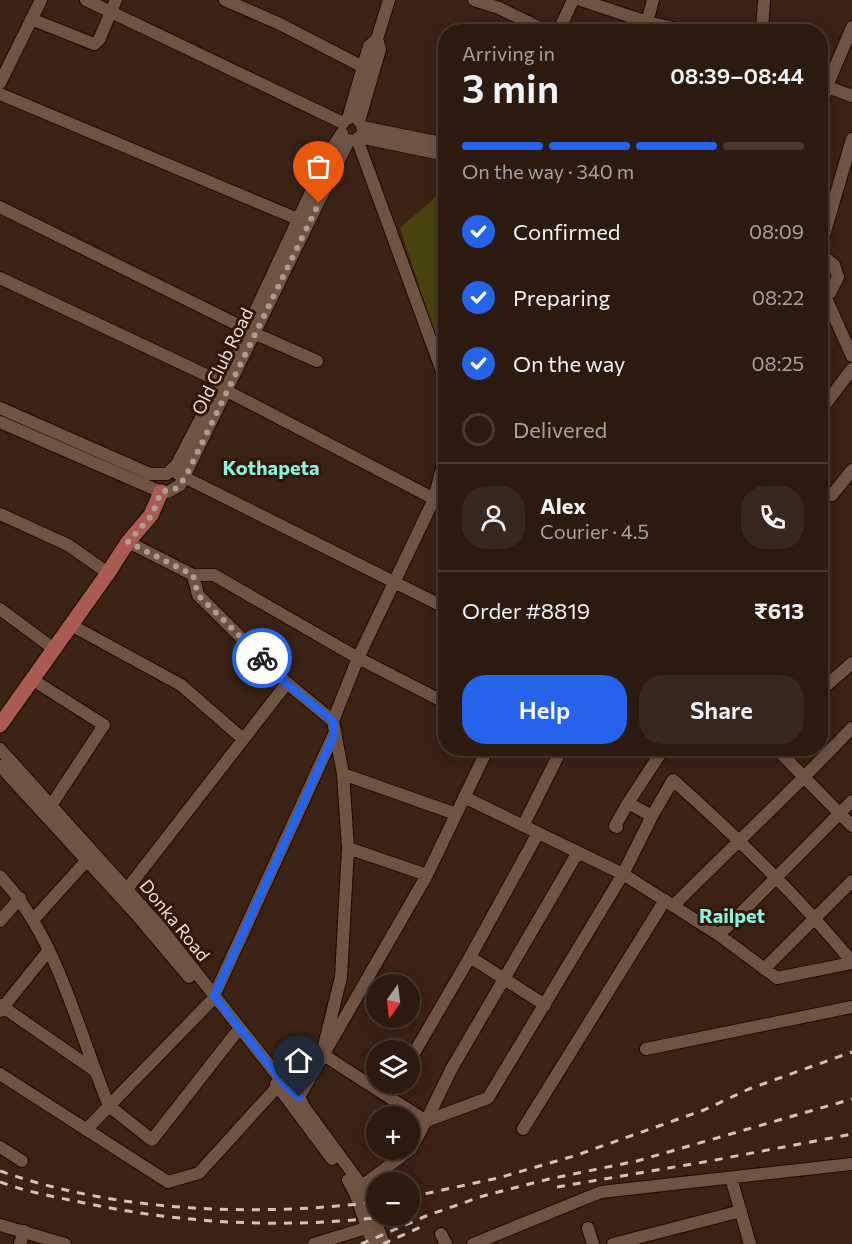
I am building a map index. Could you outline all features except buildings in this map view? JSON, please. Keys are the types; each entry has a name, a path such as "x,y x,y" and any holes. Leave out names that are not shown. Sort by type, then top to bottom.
{"main road":[{"path":"0,725 128,542 152,515 161,492"}],"street":[{"path":"0,83 41,0"},
{"path":"86,0 114,6 352,130 438,153"},
{"path":"225,0 280,24 363,67"},
{"path":"390,0 377,39 369,46 352,130 438,361"},
{"path":"474,0 499,8 532,24"},
{"path":"562,24 573,0"},
{"path":"581,0 656,24"},
{"path":"647,22 652,0"},
{"path":"762,24 764,0"},
{"path":"31,19 94,44 99,40 114,6"},
{"path":"828,77 852,27"},
{"path":"352,130 380,49 377,39"},
{"path":"828,87 852,96"},
{"path":"0,94 300,220"},
{"path":"352,130 438,143"},
{"name":"Old Club Road","path":"252,332 330,151 352,130"},
{"name":"Old Club Road","path":"172,470 224,386 352,130"},
{"path":"828,224 852,139"},
{"path":"0,207 252,332 317,361"},
{"path":"828,259 834,265 838,277"},
{"path":"828,292 838,277 852,274"},
{"path":"0,278 224,386 438,501"},
{"path":"828,301 852,338"},
{"path":"828,303 852,356"},
{"path":"828,400 852,369"},
{"name":"Old Club Road","path":"185,478 224,386"},
{"path":"0,408 150,474 161,476 172,470 438,604"},
{"path":"0,422 161,492 175,489 185,478"},
{"path":"828,493 832,495 852,470"},
{"path":"322,1054 341,977 348,848 343,774 333,721 358,658 434,499 438,484"},
{"path":"0,514 68,545 108,573"},
{"path":"128,542 193,575 214,575 358,658 438,699"},
{"path":"193,575 198,595 287,684 333,721"},
{"path":"0,609 54,649"},
{"path":"71,625 181,685 243,739"},
{"path":"828,684 852,663"},
{"path":"33,680 104,726 52,804"},
{"path":"127,889 287,684"},
{"path":"828,752 852,728"},
{"path":"86,1130 212,999 334,735"},
{"name":"Donka Road","path":"0,749 127,889 212,999 235,1034 278,1086 352,1185 373,1244"},
{"path":"299,1097 427,875 484,756"},
{"path":"523,826 558,756"},
{"path":"618,827 615,826 628,803 659,756"},
{"path":"784,756 852,826"},
{"path":"522,1129 669,903 825,756"},
{"name":"Donka Road","path":"0,766 212,999 285,1085 299,1097 362,1186 384,1244"},
{"path":"343,774 456,814"},
{"path":"426,1121 488,1098 623,874 673,780 738,838 814,916 852,963 777,978 719,935 623,874 465,797"},
{"path":"719,935 852,801"},
{"path":"628,803 652,816"},
{"path":"420,1043 538,833"},
{"path":"348,848 427,875"},
{"path":"362,1186 411,1149 452,1068 578,852"},
{"path":"33,920 87,860"},
{"path":"0,876 20,898 49,950 109,1106 152,1140 235,1034"},
{"path":"764,969 814,916 852,881"},
{"path":"0,921 20,898"},
{"path":"49,950 1,1008 94,1070"},
{"path":"470,957 545,1005"},
{"path":"646,1048 852,1007"},
{"path":"322,1054 426,1121"},
{"path":"0,1074 168,1182 199,1173 278,1086"},
{"path":"0,1147 22,1161"},
{"path":"473,1244 601,1192 852,1164"},
{"path":"731,1178 750,1244"},
{"path":"613,1244 741,1210"},
{"path":"0,1225 65,1244"},
{"path":"314,1244 366,1228"},
{"path":"588,1228 593,1244"},
{"path":"20,1244 24,1231"}],"shaded area":[{"path":"438,195 438,344 400,228"}],"railway":[{"path":"420,1195 498,1178 574,1156 704,1110 749,1089 852,1052"},
{"path":"361,1244 426,1216 483,1196 549,1179 637,1161 852,1099"},
{"path":"557,1187 852,1134"},
{"path":"0,1171 44,1185 138,1203 234,1210 330,1207 366,1203"},
{"path":"0,1182 37,1193 155,1215 276,1223 366,1219"},
{"path":"383,1244 425,1225"}],"way so far":[{"path":"262,658 198,595 193,575 128,542 152,515 161,492 175,489 185,478 319,203"}],"district":[{"name":"Kothapeta","path":"271,467"},
{"name":"Railpet","path":"732,915"}],"route":[{"path":"262,658 287,684 333,721 334,735 214,996 285,1085 299,1097"}]}
